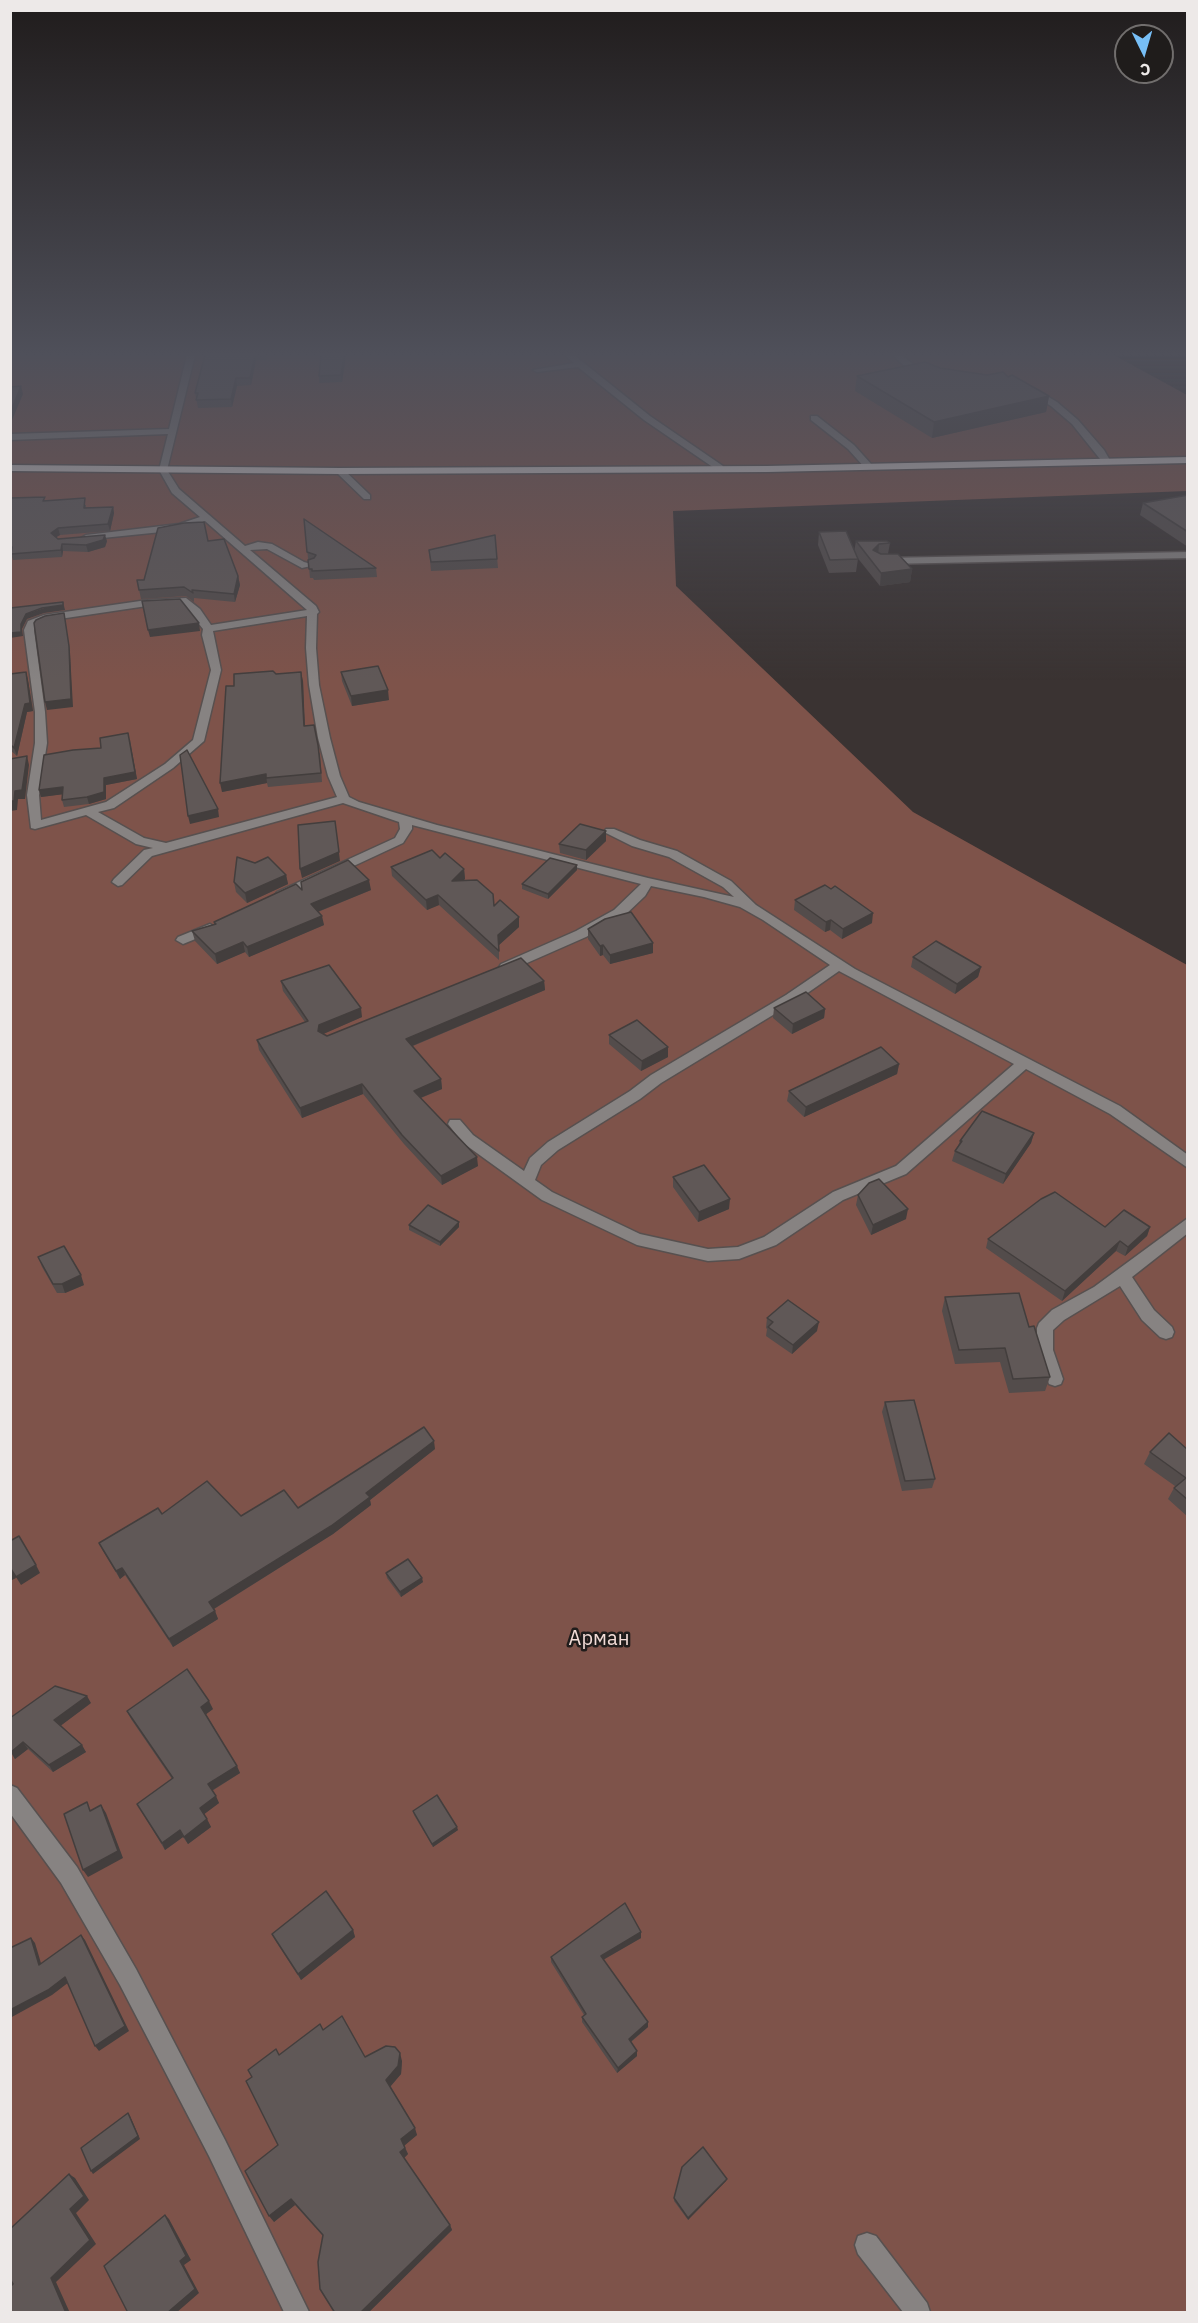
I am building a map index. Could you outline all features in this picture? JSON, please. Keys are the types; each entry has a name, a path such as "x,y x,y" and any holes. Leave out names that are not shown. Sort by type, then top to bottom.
{"main road":[{"path":"10,468 340,471 1040,463"}],"street":[{"path":"165,463 163,470 175,492 207,517 314,612"},
{"path":"713,463 720,468"},
{"path":"866,463 869,467"},
{"path":"340,471 367,497"},
{"path":"71,539 182,527 207,517"},
{"path":"243,549 258,545 269,546 302,565 310,566"},
{"path":"879,561 1188,555"},
{"path":"186,601 208,629 207,635 216,670 198,741 169,766 124,798 90,812 34,825 33,795 41,744 40,712 29,630 32,623 44,618 147,603 186,601"},
{"path":"208,629 314,612"},
{"path":"314,612 311,620 314,685 324,738 334,776 344,800"},
{"path":"118,882 148,853 344,800 405,820 648,882 706,893 744,904 839,965 1115,1110 1188,1163"},
{"path":"90,812 140,841 166,847"},
{"path":"274,899 399,840 406,829 405,820"},
{"path":"610,832 683,860 728,884 757,911"},
{"path":"497,970 581,934 619,914 648,882"},
{"path":"183,940 220,924"},
{"path":"526,1182 536,1162 553,1146 635,1095 656,1079 791,998 839,965"},
{"path":"455,1124 468,1139 547,1196 637,1239 708,1255 739,1253 770,1241 837,1196 901,1170 1024,1063"},
{"path":"1055,1379 1045,1350 1045,1328 1058,1315 1100,1292 1188,1224"},
{"path":"1123,1275 1148,1315 1166,1332"},
{"path":"10,1795 69,1875 128,1977 217,2148 297,2313"},
{"path":"867,2245 918,2313"}],"green space":[{"name":"Арман","path":"11,463 1187,463 1187,491 673,511 676,586 913,812 1187,965 1187,2312 11,2312"}],"building":[{"path":"1188,495 1188,532 1143,503"},
{"path":"45,497 43,501 85,498 84,508 113,507 108,524 58,528 51,533 58,539 105,535 103,540 86,545 62,544 61,550 11,554 10,498"},
{"path":"304,519 376,568 312,571 309,569 308,560 316,555 307,552"},
{"path":"204,522 208,541 224,539 238,576 234,594 192,590 193,593 184,587 139,590 137,580 144,580 158,528"},
{"path":"846,531 858,559 830,560 819,532"},
{"path":"495,535 497,559 431,562 429,550"},
{"path":"856,541 887,541 890,543 879,544 873,550 881,554 898,554 912,569 881,573"},
{"path":"180,599 199,623 148,630 142,601"},
{"path":"63,602 63,605 42,608 26,614 21,624 21,632 10,633 10,608"},
{"path":"64,613 69,646 71,699 45,702 34,623 45,616"},
{"path":"378,666 388,690 351,696 341,672"},
{"path":"273,671 276,674 301,672 304,726 314,725 321,773 266,778 266,774 220,783 226,686 234,686 234,674"},
{"path":"26,672 30,703 25,704 14,748 10,744 10,674"},
{"path":"128,733 135,772 104,778 104,792 62,800 63,787 39,790 44,755 101,748 100,738"},
{"path":"187,750 218,809 188,816 180,755"},
{"path":"27,756 22,790 15,791 14,801 10,801 10,759"},
{"path":"335,821 339,852 300,869 298,825"},
{"path":"580,824 606,831 586,850 559,844"},
{"path":"432,850 440,858 445,853 464,869 452,881 477,880 493,894 494,906 500,900 519,917 498,935 499,951 438,895 426,900 391,867"},
{"path":"237,857 255,863 268,857 286,875 245,893 234,882"},
{"path":"550,858 577,865 548,894 522,884"},
{"path":"348,860 369,880 311,904 322,916 247,947 243,942 215,954 192,931 216,924 214,922 296,884 302,890 301,882"},
{"path":"825,885 831,889 835,886 873,913 843,929 831,920 826,922 795,900"},
{"path":"631,912 653,943 610,955 603,945 600,946 588,929 605,919"},
{"path":"936,941 981,967 957,984 913,957"},
{"path":"521,958 544,981 406,1039 441,1079 414,1091 477,1157 441,1176 402,1135 362,1084 300,1108 257,1040 308,1021 281,981 329,965 361,1008 319,1025 318,1031 327,1036"},
{"path":"806,992 825,1009 793,1024 774,1008"},
{"path":"637,1020 668,1047 642,1061 609,1035"},
{"path":"881,1047 899,1064 806,1107 789,1091"},
{"path":"982,1111 1034,1133 1006,1174 955,1151"},
{"path":"704,1165 730,1199 699,1212 673,1177"},
{"path":"879,1179 908,1209 873,1225 858,1195 869,1183"},
{"path":"1055,1192 1105,1227 1124,1210 1150,1227 1128,1247 1120,1241 1065,1291 988,1239 1041,1199"},
{"path":"428,1205 459,1222 440,1242 409,1225"},
{"path":"64,1246 81,1275 62,1284 53,1284 38,1257"},
{"path":"1019,1293 1029,1327 1034,1326 1050,1377 1013,1379 1005,1348 959,1350 945,1297"},
{"path":"788,1300 819,1322 793,1345 768,1327 773,1322 767,1318"},
{"path":"914,1400 935,1479 905,1481 885,1402"},
{"path":"424,1427 434,1441 366,1493 370,1497 331,1526 209,1602 215,1611 169,1639 122,1568 116,1571 99,1543 158,1508 162,1514 207,1481 241,1516 284,1490 298,1508"},
{"path":"1169,1433 1188,1450 1188,1500 1174,1488 1186,1478 1150,1452"},
{"path":"19,1536 36,1565 16,1577 10,1570 10,1541"},
{"path":"408,1559 422,1578 400,1592 386,1573"},
{"path":"187,1669 209,1701 201,1707 237,1766 208,1784 216,1796 200,1808 207,1819 184,1837 180,1830 162,1843 137,1804 173,1778 127,1711"},
{"path":"55,1686 87,1696 54,1720 82,1745 49,1765 23,1742 11,1752 10,1718"},
{"path":"437,1795 457,1827 432,1844 413,1811"},
{"path":"87,1802 90,1811 101,1805 118,1851 83,1870 64,1814"},
{"path":"326,1891 353,1930 298,1974 272,1934"},
{"path":"625,1903 641,1932 601,1956 648,2022 629,2039 637,2051 618,2068 582,2017 586,2014 551,1957"},
{"path":"81,1935 125,2026 95,2046 65,1977 48,1990 10,2010 10,1948 31,1938 39,1965"},
{"path":"342,2016 365,2057 386,2046 395,2047 400,2053 398,2066 386,2080 415,2128 401,2139 405,2148 400,2152 450,2225 360,2313 335,2313 320,2289 318,2262 323,2235 291,2199 269,2216 245,2171 278,2145 246,2081 252,2077 248,2070 276,2049 279,2055 320,2024 323,2030"},
{"path":"128,2113 138,2136 91,2171 81,2148"},
{"path":"703,2147 727,2179 688,2218 674,2198 682,2167"},
{"path":"69,2174 84,2196 70,2209 90,2240 51,2278 66,2313 10,2313 10,2287 13,2284 10,2279 10,2229"},
{"path":"165,2215 186,2256 180,2261 195,2289 167,2313 128,2313 104,2266"}]}
